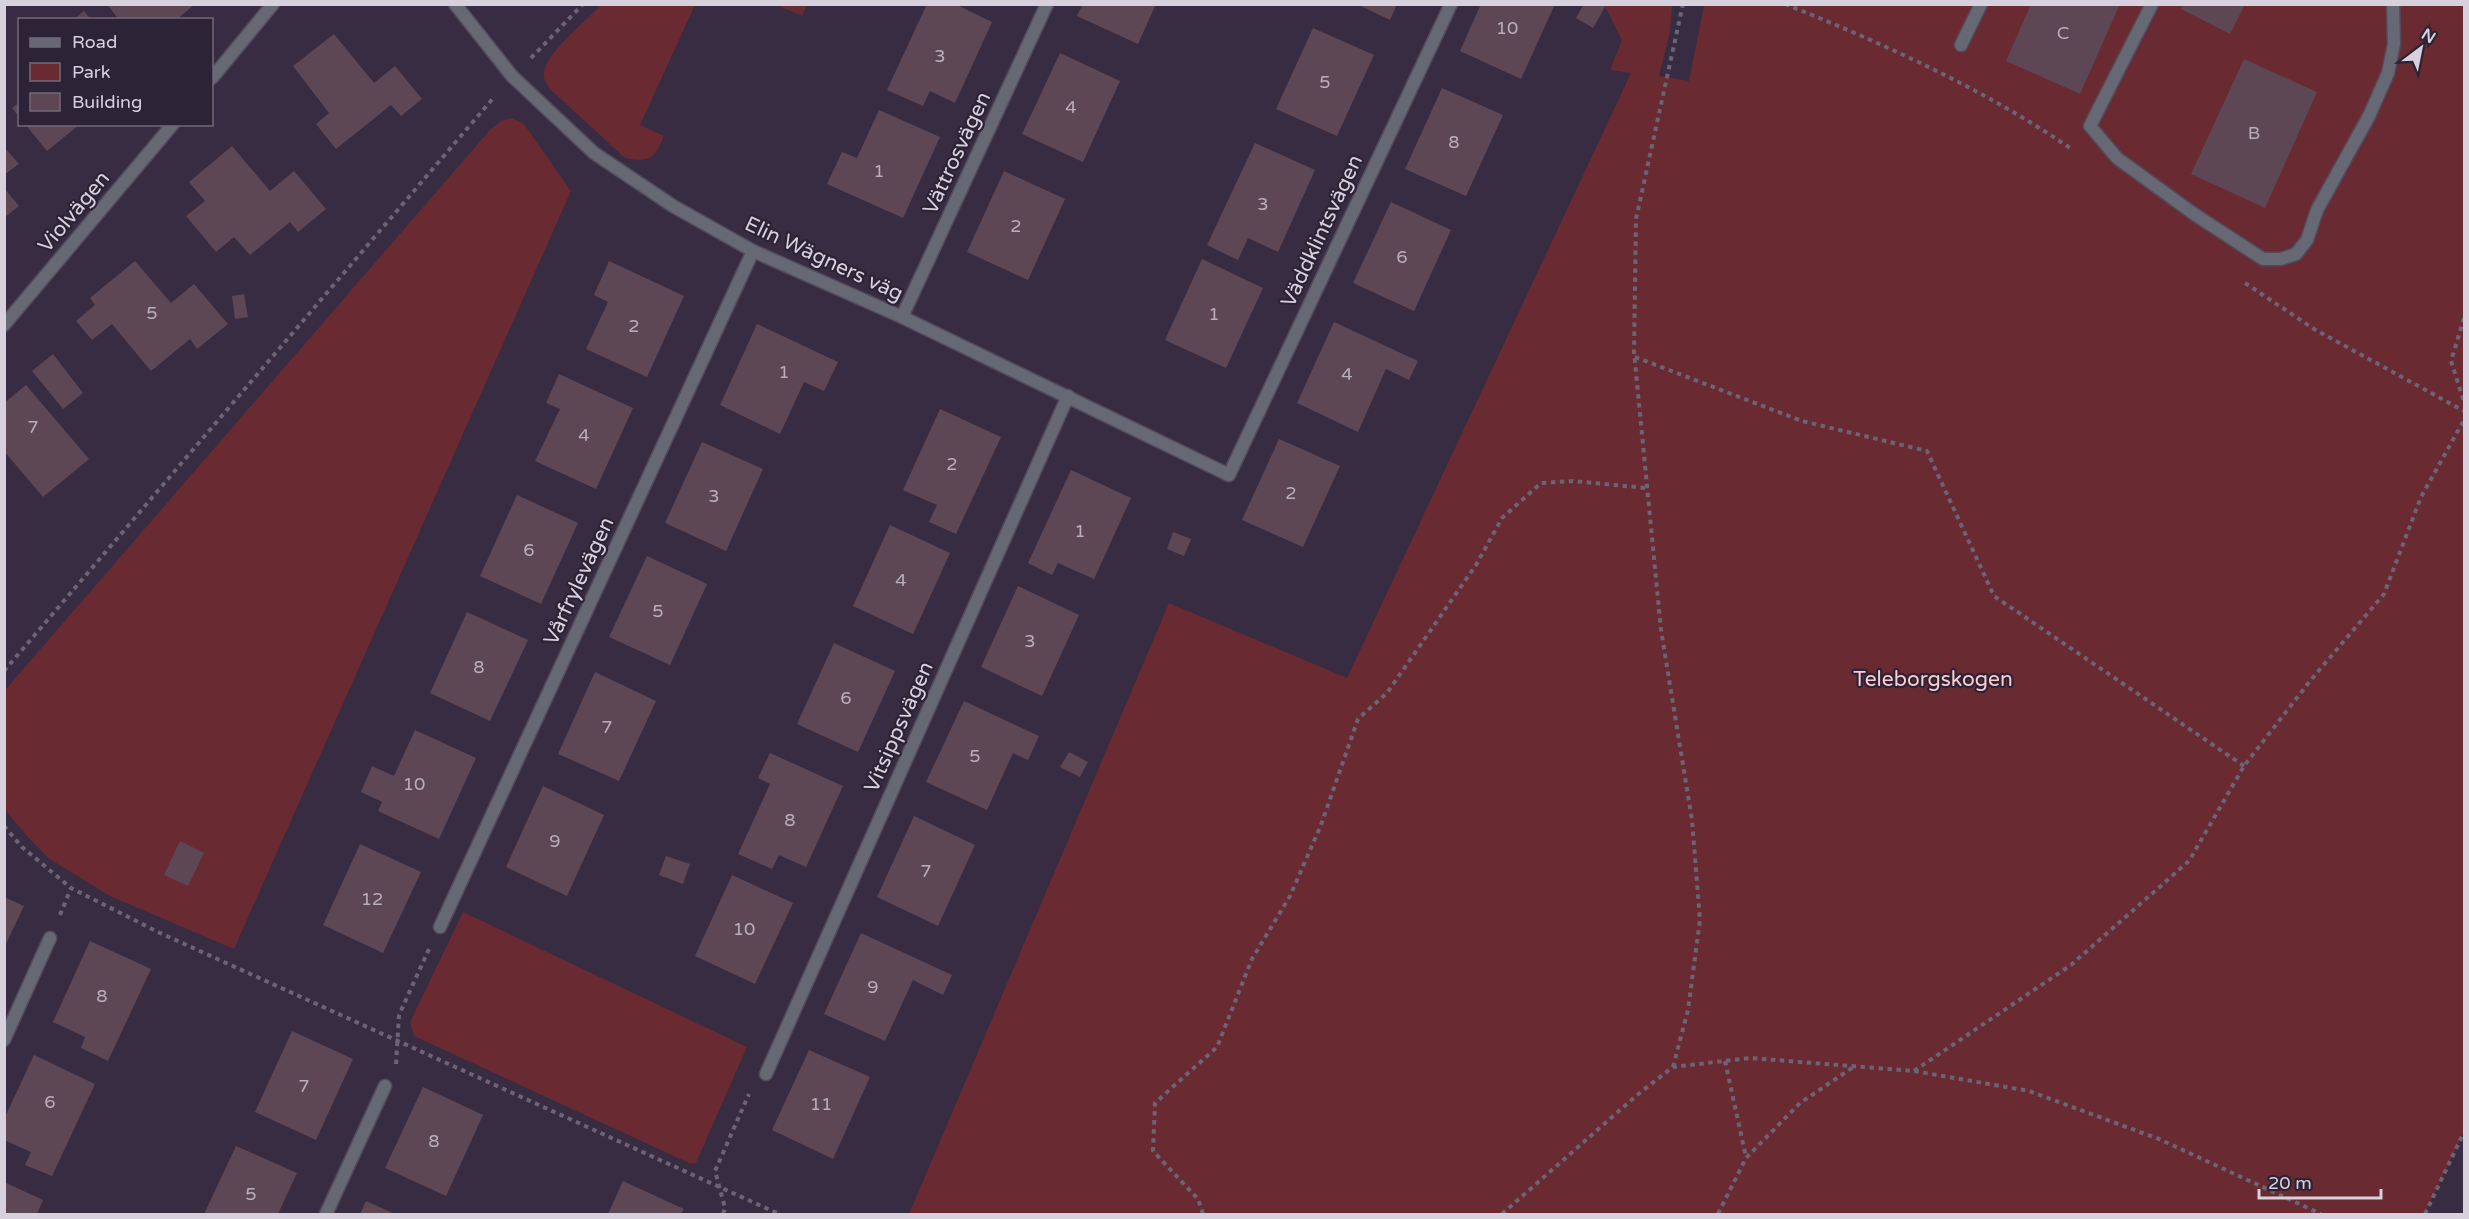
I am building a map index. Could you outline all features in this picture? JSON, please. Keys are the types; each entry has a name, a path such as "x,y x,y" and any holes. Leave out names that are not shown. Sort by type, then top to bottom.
{"street":[{"path":"213,77 273,4"},
{"name":"Elin Wägners väg","path":"455,4 512,76 594,153 673,206 753,251 903,317 1229,475"},
{"name":"Vättrosvägen","path":"903,317 1047,4"},
{"name":"Väddklintsvägen","path":"1229,475 1451,4"},
{"path":"1961,45 1981,4"},
{"path":"2152,4 2090,126 2117,158 2194,214 2263,260 2282,259 2296,254 2307,240 2317,210 2369,116 2388,73 2394,44 2393,4"},
{"name":"Violvägen","path":"4,325 170,126"},
{"name":"Vårfrylevägen","path":"440,927 753,251"},
{"name":"Vitsippsvägen","path":"766,1074 1068,396"},
{"path":"4,1040 50,938"},
{"path":"326,1215 386,1086"}],"path":[{"path":"4,671 512,76 583,4"},
{"path":"1673,1067 1688,1010 1700,920 1692,820 1661,630 1646,488 1635,357 1636,219 1683,4"},
{"path":"2464,318 2451,361 2464,402"},
{"path":"1635,357 1802,421 1927,451 1994,596 2244,766"},
{"path":"1914,1071 2071,965 2189,861 2244,766 2310,681 2384,594 2421,497 2464,420"},
{"path":"1203,1215 1198,1199 1153,1150 1155,1103 1217,1047 1252,959 1290,896 1321,825 1358,719 1387,693 1476,566 1502,518 1541,483 1573,481 1646,488"},
{"path":"4,826 22,847 71,888 158,932 779,1215"},
{"path":"386,1086 397,1063 399,1015 440,927"},
{"path":"1502,1215 1637,1095 1673,1067 1750,1058 1914,1071 2029,1091 2159,1139 2321,1215"},
{"path":"1725,1061 1746,1158"},
{"path":"1718,1215 1746,1158 1800,1103 1856,1065"},
{"path":"723,1215 725,1208 714,1171 754,1083 766,1074"},
{"path":"2425,1215 2464,1132"}],"green space":[{"path":"807,4 802,16 777,5"},
{"path":"601,5 695,5 640,125 664,136 658,149 646,159 625,158 550,89 544,79 544,72 552,55"},
{"name":"Teleborgskogen","path":"1604,5 1672,5 1670,32 1659,76 1689,81 1704,5 2464,5 2464,1132 2425,1214 909,1214 1169,603 1347,678 1631,73 1610,70 1622,40"},
{"path":"511,118 524,124 571,191 234,949 110,896 48,858 27,836 5,810 5,690 489,131 501,121"},
{"path":"463,912 747,1047 696,1163 689,1163 414,1036 410,1022"}],"building":[{"path":"107,4 195,4 178,18 118,18"},
{"path":"927,4 955,4 992,22 955,103 930,91 923,106 887,90"},
{"path":"1083,4 1156,4 1138,44 1077,16"},
{"path":"1357,4 1397,4 1390,20"},
{"path":"1481,4 1555,4 1521,79 1460,51"},
{"path":"1584,4 1601,4 1605,7 1593,28 1576,18"},
{"path":"2031,4 2120,4 2080,94 2006,61"},
{"path":"2183,4 2245,4 2230,34 2181,9"},
{"path":"84,11 89,18 75,18"},
{"path":"1313,28 1374,55 1337,136 1276,109"},
{"path":"334,34 374,83 395,66 422,99 401,116 391,105 336,149 316,124 329,113 293,66"},
{"path":"1060,53 1120,81 1083,162 1022,134"},
{"path":"2244,59 2317,92 2265,208 2191,174"},
{"path":"1442,88 1503,115 1466,196 1405,169"},
{"path":"18,104 18,116 12,108"},
{"path":"879,110 940,137 903,218 827,184 842,152 857,158"},
{"path":"27,126 78,126 47,151"},
{"path":"1255,143 1315,170 1278,252 1248,238 1238,260 1207,245"},
{"path":"232,146 270,191 294,171 326,209 298,232 290,222 250,255 234,237 216,252 186,216 205,201 189,182"},
{"path":"4,147 19,164 4,175"},
{"path":"1004,171 1065,199 1028,280 967,252"},
{"path":"4,188 19,206 4,218"},
{"path":"1391,202 1451,230 1414,311 1353,283"},
{"path":"1202,259 1263,288 1226,368 1165,340"},
{"path":"135,261 171,303 194,284 228,324 197,349 190,339 151,371 112,324 92,340 76,321 95,305 90,298"},
{"path":"609,261 684,296 647,377 586,349 608,302 594,295"},
{"path":"244,294 248,317 235,319 232,296"},
{"path":"1334,322 1418,361 1409,380 1386,369 1358,432 1297,403"},
{"path":"757,324 838,362 824,391 804,382 780,434 720,405"},
{"path":"53,354 83,393 63,409 32,371"},
{"path":"559,374 633,408 596,489 535,461 560,409 546,403"},
{"path":"26,385 89,459 43,497 4,451 4,403"},
{"path":"940,409 1001,437 956,534 929,522 937,505 903,490"},
{"path":"1279,439 1340,466 1303,547 1242,520"},
{"path":"702,442 763,469 726,551 665,523"},
{"path":"1071,470 1131,498 1094,579 1058,563 1052,575 1028,563"},
{"path":"517,495 578,523 541,604 480,576"},
{"path":"890,525 950,553 913,634 853,606"},
{"path":"1173,532 1191,539 1184,556 1167,549"},
{"path":"647,556 707,584 670,665 609,637"},
{"path":"1018,586 1079,615 1042,696 981,667"},
{"path":"467,612 528,640 490,721 430,693"},
{"path":"834,643 895,671 858,752 797,724"},
{"path":"595,672 656,701 619,781 558,754"},
{"path":"964,701 1039,736 1028,760 1013,753 987,810 926,782"},
{"path":"415,730 476,758 439,839 378,811 382,802 361,792 372,766 394,776"},
{"path":"1069,752 1088,762 1080,777 1060,767"},
{"path":"770,753 843,786 806,867 779,855 772,869 738,854 770,784 758,778"},
{"path":"543,786 604,815 567,896 506,867"},
{"path":"914,816 975,845 938,926 877,897"},
{"path":"180,841 204,853 188,886 164,875"},
{"path":"360,844 421,872 383,953 323,925"},
{"path":"666,856 690,864 683,884 659,875"},
{"path":"732,875 793,903 755,984 695,956"},
{"path":"4,897 24,906 4,948"},
{"path":"861,933 952,975 943,995 913,980 885,1041 824,1014"},
{"path":"90,941 151,969 108,1061 81,1048 85,1037 53,1022"},
{"path":"292,1031 353,1059 316,1140 255,1112"},
{"path":"809,1050 870,1077 833,1159 772,1130"},
{"path":"34,1055 95,1084 52,1176 25,1165 31,1152 4,1140 4,1119"},
{"path":"423,1087 483,1115 446,1196 385,1168"},
{"path":"236,1146 297,1173 278,1214 204,1214"},
{"path":"623,1181 684,1209 681,1214 608,1214"},
{"path":"4,1182 43,1200 37,1214 4,1214"},
{"path":"366,1201 395,1214 360,1214"}]}
